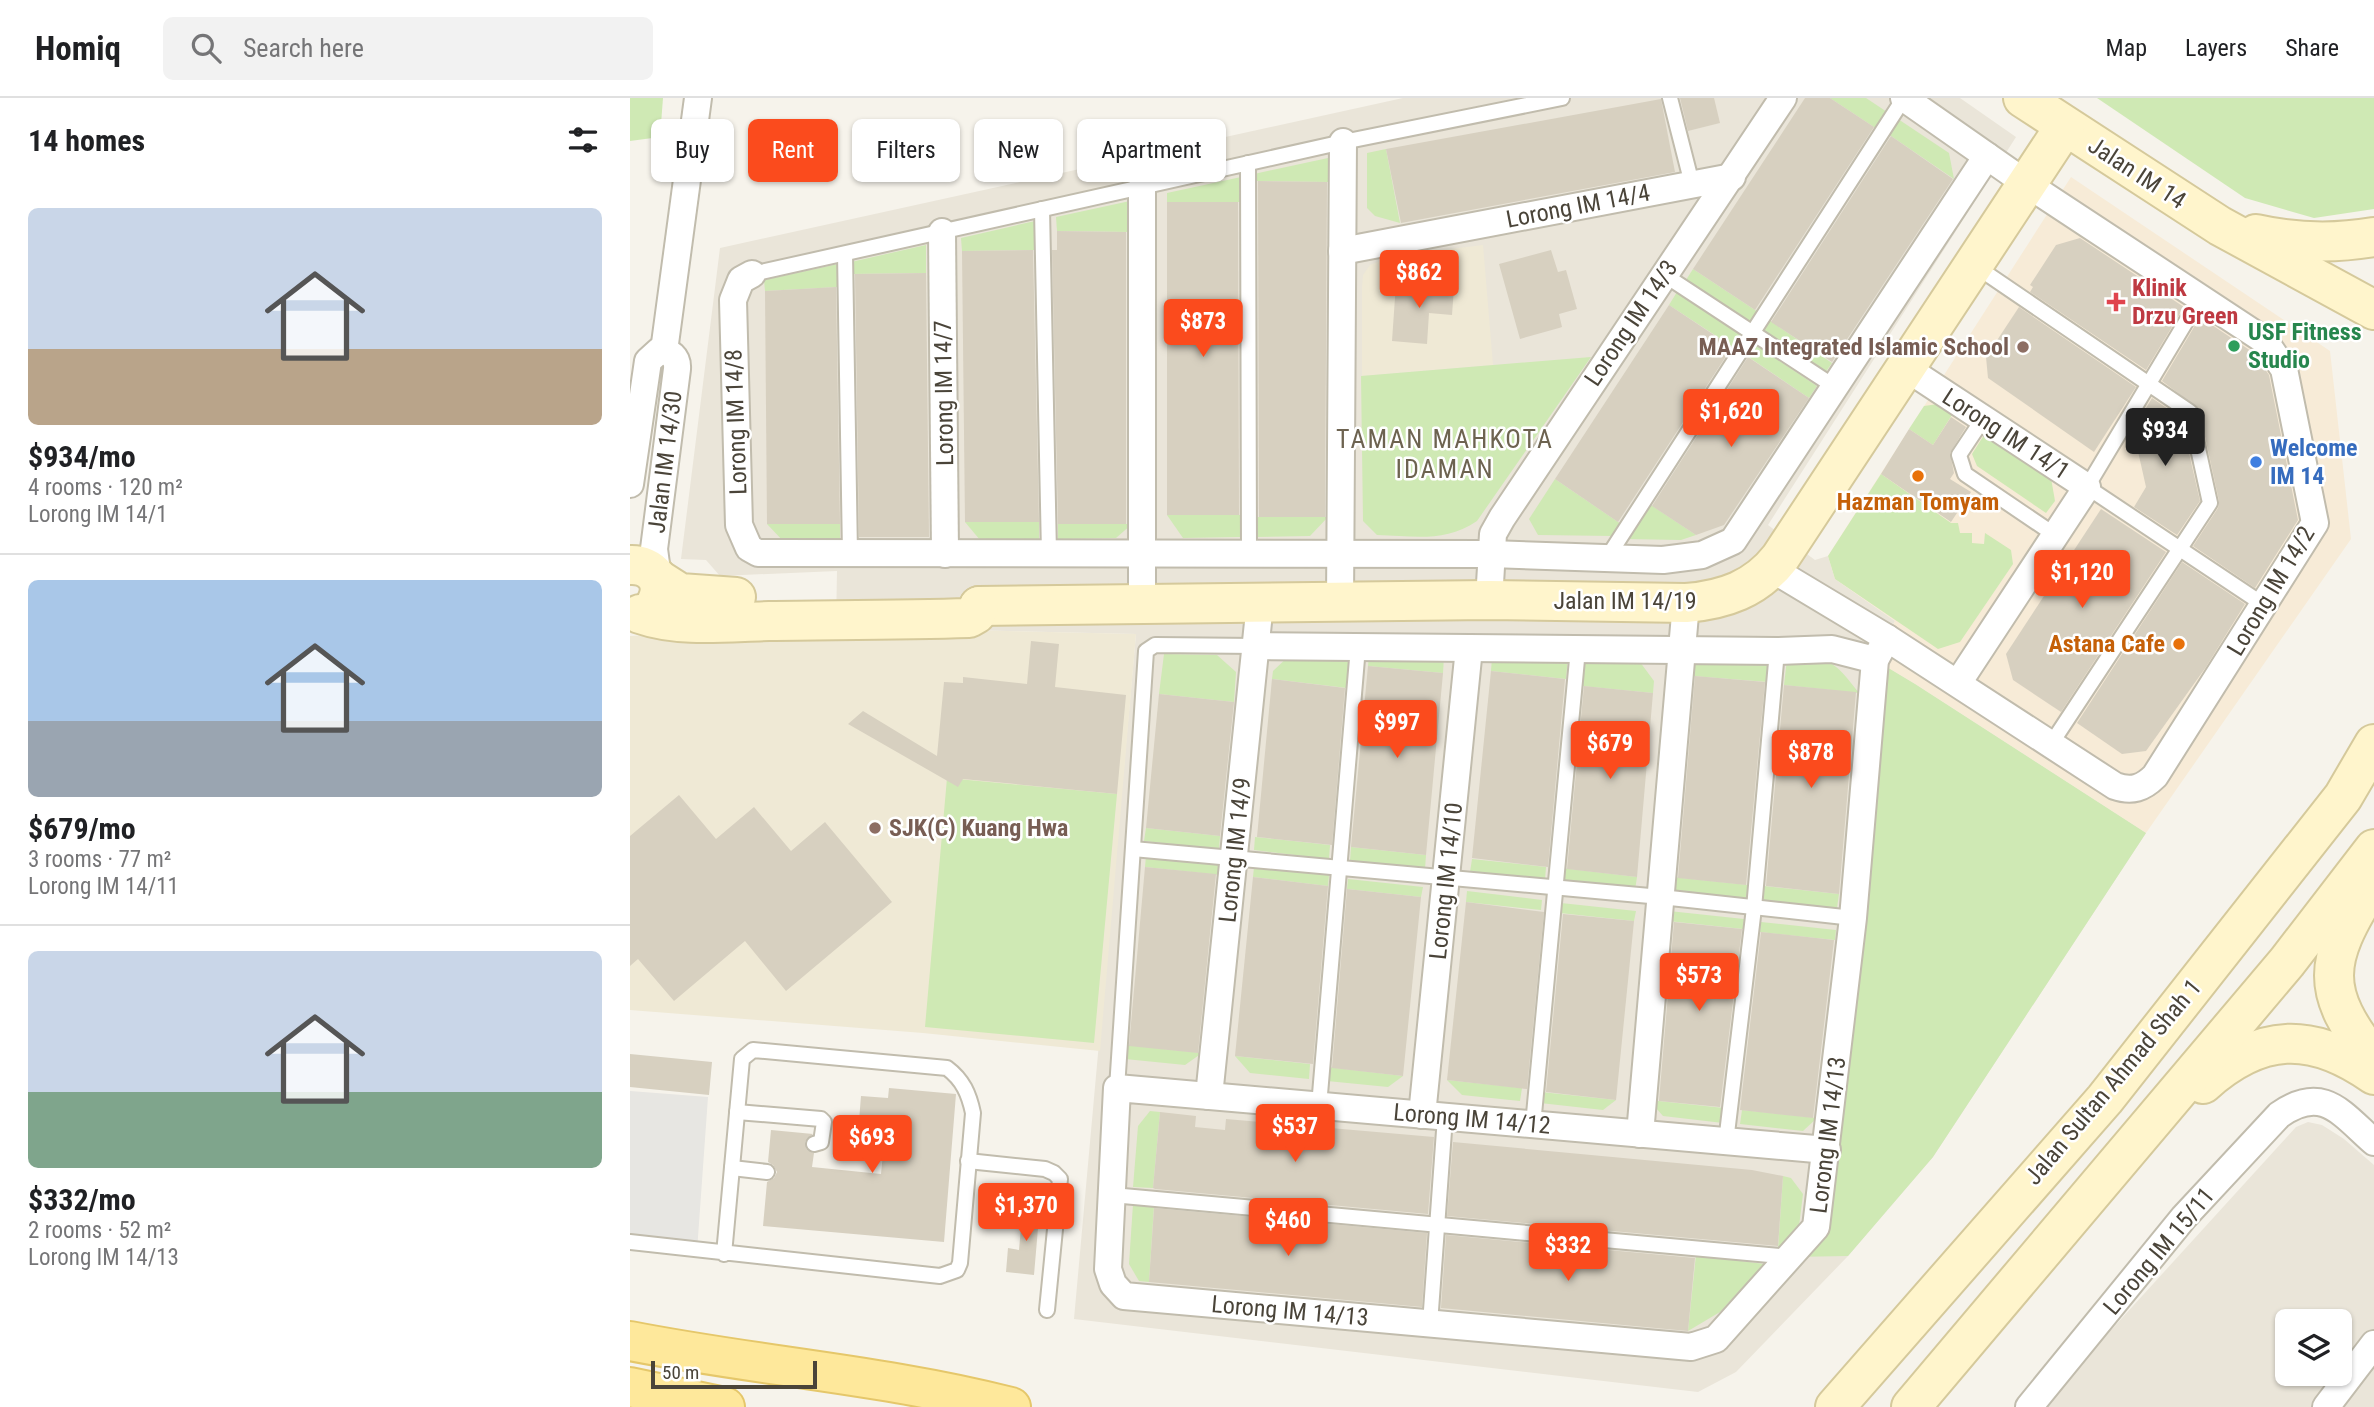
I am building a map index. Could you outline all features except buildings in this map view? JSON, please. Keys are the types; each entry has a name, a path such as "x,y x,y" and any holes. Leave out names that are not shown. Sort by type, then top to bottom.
{"main road":[{"path":"630,1341 692,1354 890,1381 1011,1407"},
{"path":"630,1387 725,1407"}],"street":[{"name":"Jalan IM 14/30","path":"664,351 698,98"},
{"name":"Lorong IM 14/3","path":"1489,600 1493,534 1510,504 1783,98"},
{"name":"Lorong IM 14/2","path":"1904,98 2026,184 2264,340 2284,369 2315,513 2311,532 2155,776 2146,785 2125,790 2115,786 2051,744"},
{"name":"Jalan IM 14","path":"2023,98 2220,226 2374,310"},
{"name":"Jalan IM 14/19","path":"979,606 1489,600 1686,603 1724,598 1753,584 1772,569 2065,126"},
{"path":"1340,603 1343,142"},
{"name":"Jalan IM 14/19","path":"776,555 1491,554 1663,560 1702,555 1733,541 1987,156"},
{"name":"Lorong IM 14/4","path":"1342,251 1732,177"},
{"path":"1142,187 1142,605"},
{"path":"2220,226 2302,242 2340,243 2374,237"},
{"name":"Lorong IM 14/7","path":"942,232 945,554"},
{"name":"Jalan IM 14","path":"2254,244 2374,265"},
{"name":"Lorong IM 14/8","path":"752,274 741,280 733,300 739,525 750,548 758,553 776,555"},
{"name":"Jalan IM 14/30","path":"630,484 648,360 654,353 664,351 673,355 677,364 654,549 644,572"},
{"name":"Lorong IM 14/1","path":"1906,368 2087,487 1958,683"},
{"path":"1772,569 1881,649 1958,683 2051,744"},
{"path":"633,614 722,630 969,618 976,614 979,606 977,599 966,593 747,598 691,596 672,591 644,572"},
{"path":"633,614 649,610 660,597 644,572"},
{"path":"1640,1134 1686,603"},
{"name":"Lorong IM 14/9","path":"1209,1096 1261,604"},
{"path":"1256,646 1777,652 1881,649"},
{"name":"Lorong IM 14/10","path":"1433,1116 1446,878 1469,648"},
{"name":"Lorong IM 14/13","path":"1112,1195 1108,1269 1113,1284 1124,1296 1691,1348 1716,1339 1816,1227 1827,1150 1881,649"},
{"name":"Jalan Sultan Ahmad Shah 1","path":"1835,1407 2105,1099 2343,797 2374,744"},
{"path":"1912,1407 2287,962 2374,849"},
{"path":"2374,881 2345,929 2334,967 2334,984 2345,1021 2374,1059"},
{"path":"2128,1152 2226,1063 2259,1048 2303,1044 2329,1051 2374,1075"},
{"path":"1112,1195 1117,1087"},
{"name":"Lorong IM 14/12","path":"1117,1087 1827,1150"},
{"name":"Lorong IM 15/11","path":"2029,1407 2184,1217 2279,1115 2296,1103 2318,1100 2333,1106 2374,1142"},
{"path":"2326,1407 2374,1344"}],"lane":[{"path":"752,274 1343,142 1562,98"},
{"path":"1670,98 1692,184"},
{"path":"1607,558 1904,98"},
{"path":"1248,163 1249,554"},
{"path":"1042,209 1049,554"},
{"path":"845,254 850,554"},
{"path":"1973,265 2190,412 2210,503 2051,744"},
{"path":"1663,274 1835,387"},
{"path":"2200,300 2087,487 2264,605"},
{"path":"1983,419 1959,456 1965,474 2055,535"},
{"path":"1117,1087 1146,651 1155,645 1256,646"},
{"path":"1319,1106 1358,647"},
{"path":"1533,1125 1578,649"},
{"path":"1726,1142 1754,908 1777,652"},
{"path":"1133,849 1661,897 1853,918"},
{"path":"630,1242 724,1254 940,1276 957,1270 960,1263 973,1113 970,1095 956,1075 947,1068 752,1050 742,1059 724,1254"},
{"path":"737,1112 821,1119 824,1122 821,1142 814,1144"},
{"path":"1430,1324 1437,1223 1433,1116"},
{"path":"968,1161 1045,1169 1060,1180 1048,1310"},
{"path":"732,1168 767,1172"},
{"path":"1112,1195 1791,1257"}],"shaded area":[{"path":"1403,98 1960,98 2016,137 1768,525 1815,560 1828,556 1835,579 1895,621 1875,660 2146,833 1933,1157 1848,1256 1736,1372 1698,1392 1074,1319 1136,634 836,627 837,571 720,576 706,560 681,559 720,248 1021,182 1063,182 1063,173 1077,170 1077,182 1226,182 1226,137"},
{"path":"2071,177 2330,351 2351,539 2146,833 1875,660 1895,621 1835,579 1828,556"},
{"path":"1483,245 1493,365 1362,376 1362,287 1363,275 1370,265 1392,256"},
{"name":"SJK(C) Kuang Hwa","path":"836,627 1136,634 1100,1051 923,1033 630,1010 630,636"},
{"path":"630,1091 708,1097 697,1251 630,1242"},
{"path":"2308,1122 2322,1125 2344,1139 2374,1165 2374,1407 2041,1407 2296,1127"}],"green space":[{"path":"630,98 663,98 661,119 651,119 651,138 630,141"},
{"path":"1830,98 1866,98 1890,114 1880,131"},
{"path":"2097,98 2374,98 2374,209 2314,218 2245,198"},
{"path":"1898,119 1949,153 1954,179 1888,134"},
{"path":"1386,149 1400,223 1375,216 1367,208 1367,153"},
{"path":"1328,158 1328,182 1255,181 1254,174"},
{"path":"1241,177 1241,202 1167,202 1167,193"},
{"path":"1130,201 1131,232 1057,231 1056,217"},
{"path":"1035,221 1036,250 962,251 961,238"},
{"path":"926,245 926,273 851,274 851,262"},
{"path":"838,264 838,287 765,291 764,280"},
{"path":"1693,269 1761,314 1753,325 1686,280"},
{"path":"1677,292 1744,337 1736,349 1669,305"},
{"path":"1766,318 1832,363 1825,373 1759,328"},
{"path":"1751,342 1817,386 1809,398 1744,354"},
{"path":"1591,357 1477,521 1453,533 1416,537 1377,535 1363,521 1361,376"},
{"path":"1938,404 1952,415 1933,445 1909,429 1924,406"},
{"path":"1984,435 2051,478 2055,501 2046,513 1977,466 1972,454"},
{"path":"1881,474 1951,523 1958,523 1960,533 1972,533 1972,543 1984,544 1985,533 2011,550 2013,564 1960,642 1938,649 1835,579 1828,556"},
{"path":"1555,479 1621,524 1613,536 1538,535 1529,519"},
{"path":"1648,503 1696,535 1681,540 1625,539"},
{"path":"1167,515 1241,515 1241,537 1183,538"},
{"path":"1254,517 1328,517 1310,536 1254,537"},
{"path":"965,522 1039,522 1039,540 980,540"},
{"path":"767,524 840,524 840,542 785,543"},
{"path":"1058,524 1132,524 1116,538 1058,539"},
{"path":"1164,654 1217,655 1236,672 1234,702 1159,694"},
{"path":"1290,655 1350,656 1347,688 1272,679 1273,671"},
{"path":"1369,656 1444,656 1443,673 1368,666"},
{"path":"1492,657 1568,657 1566,679 1491,671"},
{"path":"1585,657 1637,658 1654,681 1653,693 1582,686"},
{"path":"1706,658 1770,659 1768,682 1693,676 1694,665"},
{"path":"1787,659 1829,662 1842,672 1859,693 1784,685"},
{"path":"1875,660 2146,833 1933,1157 1848,1256 1791,1257 1816,1227"},
{"path":"947,778 1117,794 1094,1043 925,1027"},
{"path":"1146,828 1220,836 1219,849 1144,841"},
{"path":"1255,837 1330,845 1329,859 1254,850"},
{"path":"1351,847 1426,855 1425,869 1350,861"},
{"path":"1146,856 1221,864 1220,875 1145,867"},
{"path":"1472,859 1546,867 1545,880 1470,872"},
{"path":"1254,867 1329,875 1328,886 1253,877"},
{"path":"1562,868 1637,877 1635,890 1561,882"},
{"path":"1673,877 1748,885 1746,899 1671,891"},
{"path":"1348,879 1423,887 1421,897 1347,889"},
{"path":"1764,886 1839,894 1837,908 1763,900"},
{"path":"1467,891 1542,900 1541,910 1466,902"},
{"path":"1561,903 1636,911 1634,921 1560,913"},
{"path":"1669,911 1744,919 1743,929 1668,921"},
{"path":"1761,922 1836,930 1835,940 1760,932"},
{"path":"1127,1045 1202,1053 1185,1065 1125,1059"},
{"path":"1235,1056 1310,1064 1309,1079 1250,1073"},
{"path":"1328,1067 1403,1076 1388,1087 1327,1081"},
{"path":"1447,1080 1522,1088 1520,1101 1462,1095"},
{"path":"1541,1092 1616,1100 1603,1110 1540,1103"},
{"path":"1649,1100 1724,1108 1723,1123 1663,1116"},
{"path":"1742,1110 1817,1118 1803,1131 1740,1124"},
{"path":"1150,1111 1160,1112 1153,1188 1133,1187 1138,1126"},
{"path":"1783,1176 1791,1178 1803,1194 1799,1226 1778,1249"},
{"path":"1133,1204 1154,1206 1149,1282 1139,1281 1129,1264"},
{"path":"1696,1255 1764,1264 1720,1312 1688,1331"}],"place":[{"name":"Klinik Drzu Green","path":"2116,302"},
{"name":"USF Fitness Studio","path":"2234,346"},
{"name":"MAAZ Integrated Islamic School","path":"2023,347"},
{"name":"Welcome IM 14","path":"2256,462"},
{"name":"Hazman Tomyam","path":"1918,476"},
{"name":"Astana Cafe","path":"2179,644"},
{"name":"SJK(C) Kuang Hwa","path":"875,828"}],"district":[{"name":"TAMAN MAHKOTA IDAMAN","path":"1445,454"}]}
